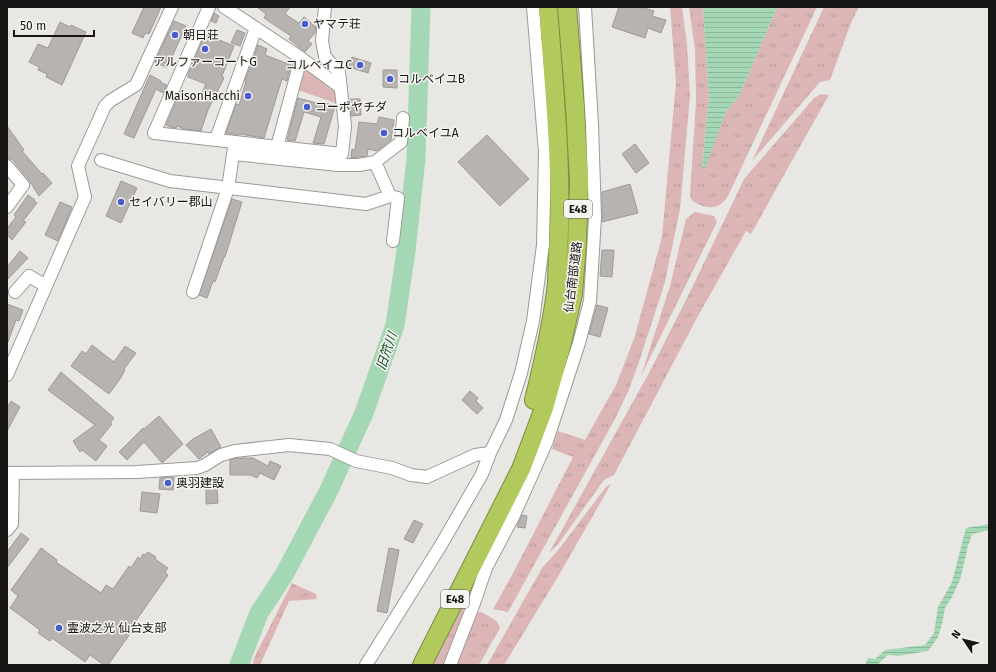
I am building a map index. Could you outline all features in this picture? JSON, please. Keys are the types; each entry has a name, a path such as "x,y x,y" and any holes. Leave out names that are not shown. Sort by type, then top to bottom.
{"highway":[{"name":"仙台南部道路","path":"489,533 533,406 548,342 556,292 560,195 548,7"},
{"name":"仙台南部道路","path":"422,665 521,469 544,408 561,347 573,294 578,244 579,182 567,7"}],"street":[{"path":"7,375 85,198 78,166 105,106 110,101 136,85 172,7"},
{"path":"209,7 154,133 216,139 234,152 338,165 377,166 400,142 403,118"},
{"path":"224,7 301,58 340,87"},
{"path":"234,152 277,147 342,154 345,126 339,72 325,57 322,40 325,7"},
{"path":"366,665 441,545 482,474 490,453 506,420 521,373 533,321 542,245 545,152 533,7"},
{"path":"450,665 486,568 514,515 547,441 579,343 590,301 595,216 592,125 585,7"},
{"path":"216,139 256,28"},
{"path":"277,147 301,58"},
{"path":"193,292 229,186 234,152"},
{"path":"101,160 170,181 229,186 366,204 389,194"},
{"path":"7,166 23,185 7,207"},
{"path":"377,166 389,194 398,198 393,241"},
{"path":"15,292 29,276 46,286"},
{"path":"7,530 12,524 10,473 137,472 189,468 205,465 221,455 235,451 289,445 330,449 356,461 392,468 411,475 427,477 475,455 490,453"}],"green space":[{"path":"670,7 682,7 687,44 690,96 680,209 665,282 638,365 628,392 615,419 508,612 493,609 573,457 552,449 558,431 585,440 616,385 634,339 662,237 676,82"},
{"path":"689,7 703,7 709,95 702,168 704,169 726,111 739,96 777,7 817,7 728,196 721,204 712,207 702,206 692,201 690,195 696,100 695,50"},
{"path":"824,7 859,7 851,23 830,80 820,82 752,161"},
{"path":"303,68 337,88 338,104 298,90"},
{"path":"821,94 829,95 751,234 746,231 698,316 614,475 604,480 559,543 549,553 650,371 744,179 814,98"},
{"path":"695,212 714,216 717,222 641,376 670,286 686,219"},
{"path":"611,484 559,575 504,665 487,665 542,568 559,549 606,487"},
{"path":"479,574 445,665 433,665"},
{"path":"292,583 316,594 317,599 289,601 260,665 253,665 254,658"},
{"path":"481,612 495,620 500,628 479,665 453,665 476,613"}],"shaded area":[{"path":"703,7 777,7 739,96 726,111 705,169 702,169 709,95"},
{"path":"989,524 989,530 972,534 960,580 945,608 938,637 928,651 898,656 888,655 879,663 879,665 865,665 868,658 875,659 885,650 925,645 934,633 938,607 952,582 966,528"}],"building":[{"path":"144,7 161,7 149,34 145,33 143,38 132,33"},
{"path":"257,7 290,7 285,14 299,23 304,17 316,27 315,33 308,41 312,44 305,52 289,39 291,36 264,18 266,14"},
{"path":"619,7 641,7 654,11 652,16 666,20 661,33 648,28 645,38 612,27"},
{"path":"214,13 219,16 216,23 211,21"},
{"path":"174,21 186,26 167,68 155,62"},
{"path":"60,22 86,32 62,85 46,77 47,74 38,70 39,67 29,62 38,44 48,48"},
{"path":"237,30 245,33 240,46 231,43"},
{"path":"205,34 234,46 222,76 224,78 208,110 201,131 184,129 177,126 176,128 170,127 166,125 181,90 199,100 206,84 188,77"},
{"path":"258,45 267,49 265,55 291,65 287,81 282,79 264,138 226,133 236,104 239,105 245,81"},
{"name":"コルベイユC","path":"352,57 371,63 368,73 349,67"},
{"name":"コルベイユB","path":"383,70 397,70 397,88 383,87"},
{"path":"150,75 167,85 163,93 156,89 134,138 124,134"},
{"path":"298,98 324,105 325,103 335,106 324,144 313,143 321,117 304,112 295,141 287,140"},
{"path":"350,99 360,99 361,115 351,116"},
{"path":"379,117 394,120 391,140 377,151 368,149 367,156 351,158 352,149 355,150 359,122 377,124"},
{"path":"7,126 24,150 22,151 52,183 39,196 29,180 12,159 7,159"},
{"path":"487,135 529,179 500,206 458,162"},
{"path":"635,144 649,163 636,173 622,154"},
{"name":"セイバリー郡山","path":"121,181 137,188 121,223 106,216"},
{"path":"630,184 638,213 602,222 602,192"},
{"path":"28,195 37,203 23,221 26,222 12,240 7,235 7,228 16,217 14,215"},
{"path":"232,199 242,202 225,257 215,282 213,281 207,298 199,295"},
{"path":"60,202 72,207 58,241 45,235"},
{"path":"602,250 614,250 612,277 600,276"},
{"path":"20,251 28,258 7,280 7,267"},
{"path":"7,304 23,310 19,321 16,320 8,342"},
{"path":"597,305 608,308 600,337 589,334"},
{"path":"92,345 114,362 125,346 136,353 124,369 125,370 120,379 109,394 71,366 82,351 86,354"},
{"path":"61,372 114,418 110,423 112,424 99,440 107,446 96,461 82,450 80,452 73,441 95,425 48,390"},
{"path":"470,391 478,398 476,401 483,408 477,414 462,400"},
{"path":"11,401 20,407 7,431 7,408"},
{"path":"159,416 183,444 162,463 144,442 127,460 119,452 143,428 144,429"},
{"path":"211,429 221,447 209,454 208,452 199,459 186,445 193,439"},
{"path":"236,458 253,458 268,466 270,461 281,466 274,480 260,473 257,478 251,475 230,475 230,460"},
{"path":"174,477 173,490 159,489 160,478"},
{"path":"206,487 217,487 218,503 206,504"},
{"path":"142,492 160,494 157,513 140,511"},
{"path":"522,515 527,516 525,528 517,527"},
{"path":"414,520 423,524 413,543 404,539"},
{"path":"21,533 29,539 7,568 7,552"},
{"path":"41,548 57,560 56,562 101,593 106,585 113,589 129,566 131,568 138,557 140,559 143,554 145,555 148,552 168,568 165,572 168,575 135,622 137,624 108,665 104,665 90,655 85,662 52,638 50,641 38,633 40,630 10,608 18,596 11,590"},
{"path":"389,548 399,550 387,613 377,611"}],"waterway":[{"name":"旧笊川","path":"239,665 259,613 284,575 329,490 364,413 395,325 406,251 416,158 421,7"}],"place":[{"name":"ヤマテ荘","path":"305,24"},
{"name":"朝日荘","path":"175,35"},
{"name":"アルファーコートG","path":"205,49"},
{"name":"コルベイユC","path":"360,65"},
{"name":"コルベイユB","path":"390,79"},
{"name":"MaisonHacchi","path":"248,96"},
{"name":"コーポヤチダ","path":"307,107"},
{"name":"コルベイユA","path":"384,133"},
{"name":"セイバリー郡山","path":"121,202"},
{"name":"奥羽建設","path":"168,483"},
{"name":"霊波之光 仙台支部","path":"59,628"}]}
